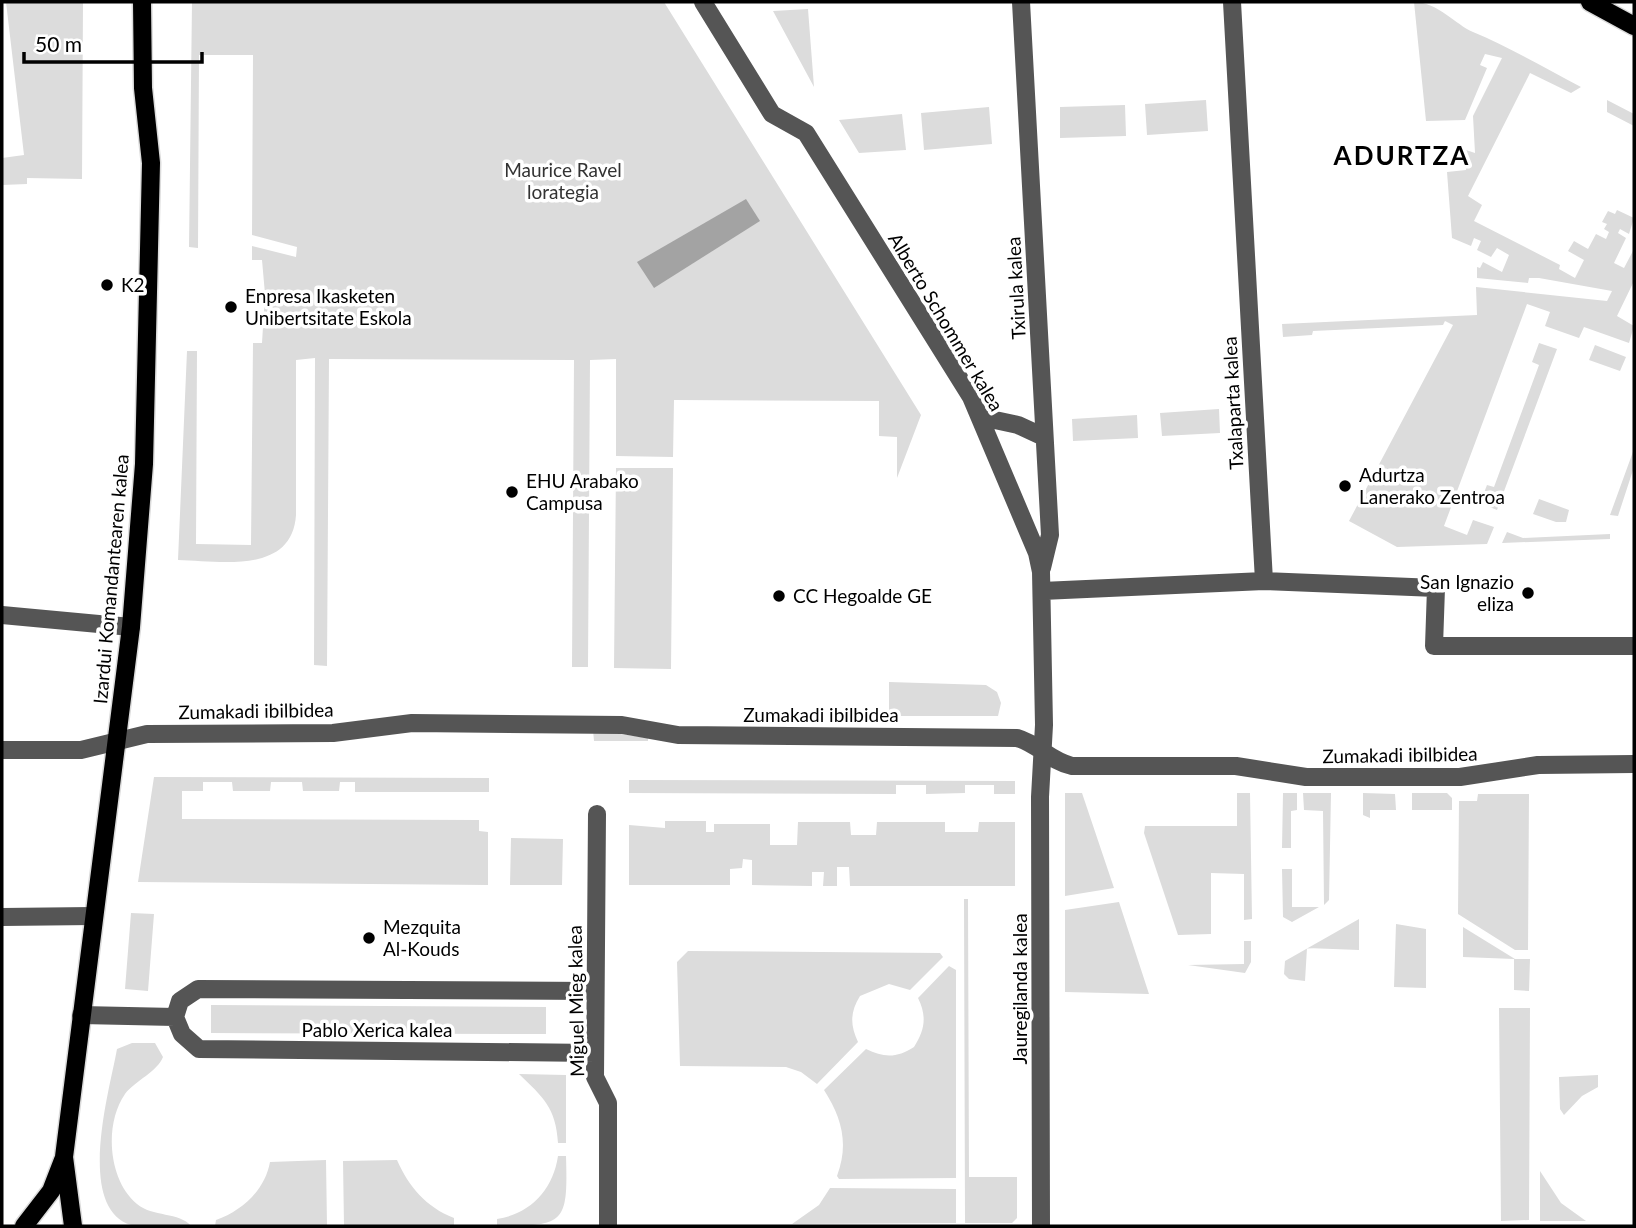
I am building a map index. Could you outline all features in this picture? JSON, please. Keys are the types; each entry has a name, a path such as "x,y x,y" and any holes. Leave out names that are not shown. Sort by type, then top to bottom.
{"main road":[{"name":"Izardui Komandantearen kalea","path":"24,1226 51,1191 64,1157 131,628 144,464 150,177 150,137 143,88 142,2"},
{"path":"1590,2 1634,26"},
{"name":"Izardui Komandantearen kalea","path":"64,1157 73,1226"}],"street":[{"name":"Alberto Schommer kalea","path":"703,2 772,114 806,133 981,417 1031,536 1041,572 1042,753"},
{"name":"Txirula kalea","path":"1021,2 1050,535 1041,572"},
{"name":"Txalaparta kalea","path":"1232,2 1264,581"},
{"path":"981,417 1018,425 1044,437"},
{"path":"1042,591 1264,581 1436,588 1434,646 1634,646"},
{"path":"2,615 131,628"},
{"name":"Zumakadi ibilbidea","path":"2,750 81,750 147,734 333,733 412,723 586,724 622,725 678,735 1008,737 1028,741 1042,753 1072,766 1245,766 1306,777 1460,777 1538,765 1634,764"},
{"name":"Jauregilanda kalea","path":"1041,1226 1042,753"},
{"name":"Miguel Mieg kalea","path":"597,814 595,1077 608,1103 608,1226"},
{"path":"2,916 93,916"},
{"name":"Pablo Xerica kalea","path":"595,991 198,989 180,1001 175,1017 182,1034 199,1049 595,1053"},
{"path":"81,1015 175,1017"}],"green space":[{"path":"6,2 83,2 82,179 27,178 27,184 2,185 2,158 24,155"},
{"name":"Maurice Ravel lorategia","path":"192,2 664,2 921,415 897,478 897,437 879,436 879,401 674,400 673,457 616,456 616,359 590,360 588,667 572,667 574,360 329,359 327,666 314,665 315,358 296,360 296,515 292,534 282,547 268,556 251,560 178,560 187,351 197,351 196,544 251,545 253,343 262,343 265,294 262,260 252,260 252,246 296,257 297,247 252,235 253,55 199,55 198,248 189,247"},
{"path":"1414,2 1439,10 1467,29 1581,87 1571,93 1530,73 1468,196 1482,205 1474,221 1560,265 1559,269 1575,278 1584,260 1568,251 1574,241 1588,249 1596,234 1606,239 1609,232 1604,229 1607,224 1602,222 1608,211 1615,214 1617,210 1634,218 1629,234 1620,229 1618,233 1626,238 1614,263 1624,268 1634,249 1634,281 1617,316 1634,326 1629,343 1584,327 1579,338 1545,326 1550,312 1527,304 1444,526 1467,535 1473,520 1494,527 1487,544 1397,547 1349,521 1453,325 1445,321 1443,325 1313,331 1312,335 1283,337 1282,324 1477,315 1476,287 1607,301 1612,291 1539,278 1529,278 1528,283 1477,278 1477,267 1480,268 1483,262 1502,272 1509,255 1497,248 1491,257 1477,250 1481,241 1474,238 1471,246 1452,238 1447,172 1466,170 1466,150 1475,153 1473,116 1502,58 1485,54 1480,65 1487,68 1465,120 1426,121"},
{"path":"808,9 814,87 773,11"},
{"path":"1206,100 1208,131 1147,135 1145,104"},
{"path":"1607,100 1634,114 1634,126 1607,112"},
{"path":"1125,105 1126,136 1060,138 1060,107"},
{"path":"989,107 992,144 924,150 921,113"},
{"path":"902,114 906,150 859,153 839,120"},
{"path":"1539,343 1557,349 1497,510 1480,503 1487,485 1494,487 1539,365 1532,362"},
{"path":"1595,345 1626,357 1620,371 1589,360"},
{"path":"1219,409 1220,433 1162,436 1160,413"},
{"path":"1137,415 1138,438 1073,441 1072,419"},
{"path":"1634,449 1634,467 1618,516 1610,515"},
{"path":"616,468 673,468 671,669 614,668"},
{"path":"1539,499 1569,510 1566,522 1556,522 1533,514"},
{"path":"1507,532 1523,538 1610,534 1610,539 1502,543"},
{"path":"889,682 986,685 997,692 1001,703 998,716 889,716"},
{"path":"593,730 648,738 648,741 594,741"},
{"path":"154,777 489,778 489,792 355,792 355,782 340,782 339,791 303,791 302,782 271,782 270,791 233,791 232,782 203,782 203,791 182,791 182,819 479,820 479,831 488,832 488,885 138,882"},
{"path":"629,780 1015,781 1015,794 994,794 994,785 965,785 965,793 926,794 926,785 896,785 896,794 629,793"},
{"path":"1065,793 1082,793 1114,888 1065,896"},
{"path":"1237,793 1250,793 1252,919 1244,920 1244,874 1211,873 1211,934 1178,935 1144,833 1145,826 1237,826"},
{"path":"1283,793 1297,793 1297,810 1291,811 1291,848 1282,848"},
{"path":"1303,793 1331,793 1329,900 1324,905 1323,811 1304,810"},
{"path":"1363,793 1395,794 1396,810 1370,810 1370,818 1363,815"},
{"path":"1412,793 1447,793 1452,798 1452,810 1412,810"},
{"path":"1478,794 1529,794 1528,950 1515,950 1458,914 1459,801 1477,801"},
{"path":"665,821 706,821 706,832 714,832 714,824 770,824 770,845 797,845 798,822 850,822 851,835 876,835 877,822 945,822 945,832 978,832 979,822 1015,822 1015,886 850,886 849,867 837,867 837,886 823,886 824,872 812,872 812,886 752,885 752,860 743,859 742,868 730,869 730,885 629,885 629,825 665,828"},
{"path":"511,838 563,839 562,885 510,885"},
{"path":"1282,869 1292,869 1292,907 1319,907 1292,922 1283,917"},
{"path":"964,899 968,899 969,1177 1017,1177 1017,1218 1012,1223 965,1223"},
{"path":"1119,902 1149,994 1065,992 1065,910"},
{"path":"131,913 154,914 148,991 125,989"},
{"path":"1359,919 1359,950 1308,948"},
{"path":"1396,924 1426,929 1426,988 1394,987"},
{"path":"1463,927 1515,959 1530,959 1529,991 1514,990 1514,959 1463,957"},
{"path":"1244,941 1251,941 1251,962 1245,973 1188,965 1244,964"},
{"path":"1307,949 1305,981 1289,979 1284,974 1285,961"},
{"path":"688,951 940,953 943,957 910,990 889,984 860,996 852,1019 858,1042 817,1084 801,1072 786,1067 680,1066 677,962"},
{"path":"949,966 956,970 956,1178 839,1179 837,1176 843,1153 842,1132 824,1090 866,1049 890,1056 914,1047 921,1035 923,1023 923,1011 918,998"},
{"path":"211,1005 546,1007 546,1034 211,1033"},
{"path":"1499,1008 1530,1008 1529,1220 1501,1221"},
{"path":"132,1043 155,1043 163,1057 156,1067 129,1089 118,1106 112,1136 115,1167 127,1194 137,1204 150,1211 180,1218 191,1226 131,1225 114,1214 104,1196 100,1172 100,1145 108,1091 117,1049"},
{"path":"519,1074 566,1075 566,1143 558,1143 557,1131 547,1104"},
{"path":"1598,1075 1598,1087 1582,1096 1564,1115 1560,1109 1559,1077"},
{"path":"558,1156 566,1156 566,1196 558,1216 537,1225 497,1226 497,1219 520,1212 545,1190"},
{"path":"326,1160 327,1226 215,1226 216,1220 235,1211 258,1190 270,1162"},
{"path":"397,1160 420,1195 435,1208 454,1218 454,1226 344,1226 343,1161"},
{"path":"1540,1171 1561,1203 1586,1221 1540,1221"},
{"path":"830,1188 956,1189 956,1223 792,1224 819,1205"}],"shaded area":[{"path":"746,199 760,221 654,288 637,262"}],"place":[{"name":"K2","path":"107,285"},
{"name":"Enpresa Ikasketen Unibertsitate Eskola","path":"231,307"},
{"name":"Adurtza Lanerako Zentroa","path":"1345,486"},
{"name":"EHU Arabako Campusa","path":"512,492"},
{"name":"San Ignazio eliza","path":"1528,593"},
{"name":"CC Hegoalde GE","path":"779,596"},
{"name":"Mezquita Al-Kouds","path":"369,938"}],"district":[{"name":"ADURTZA","path":"1402,156"}]}
